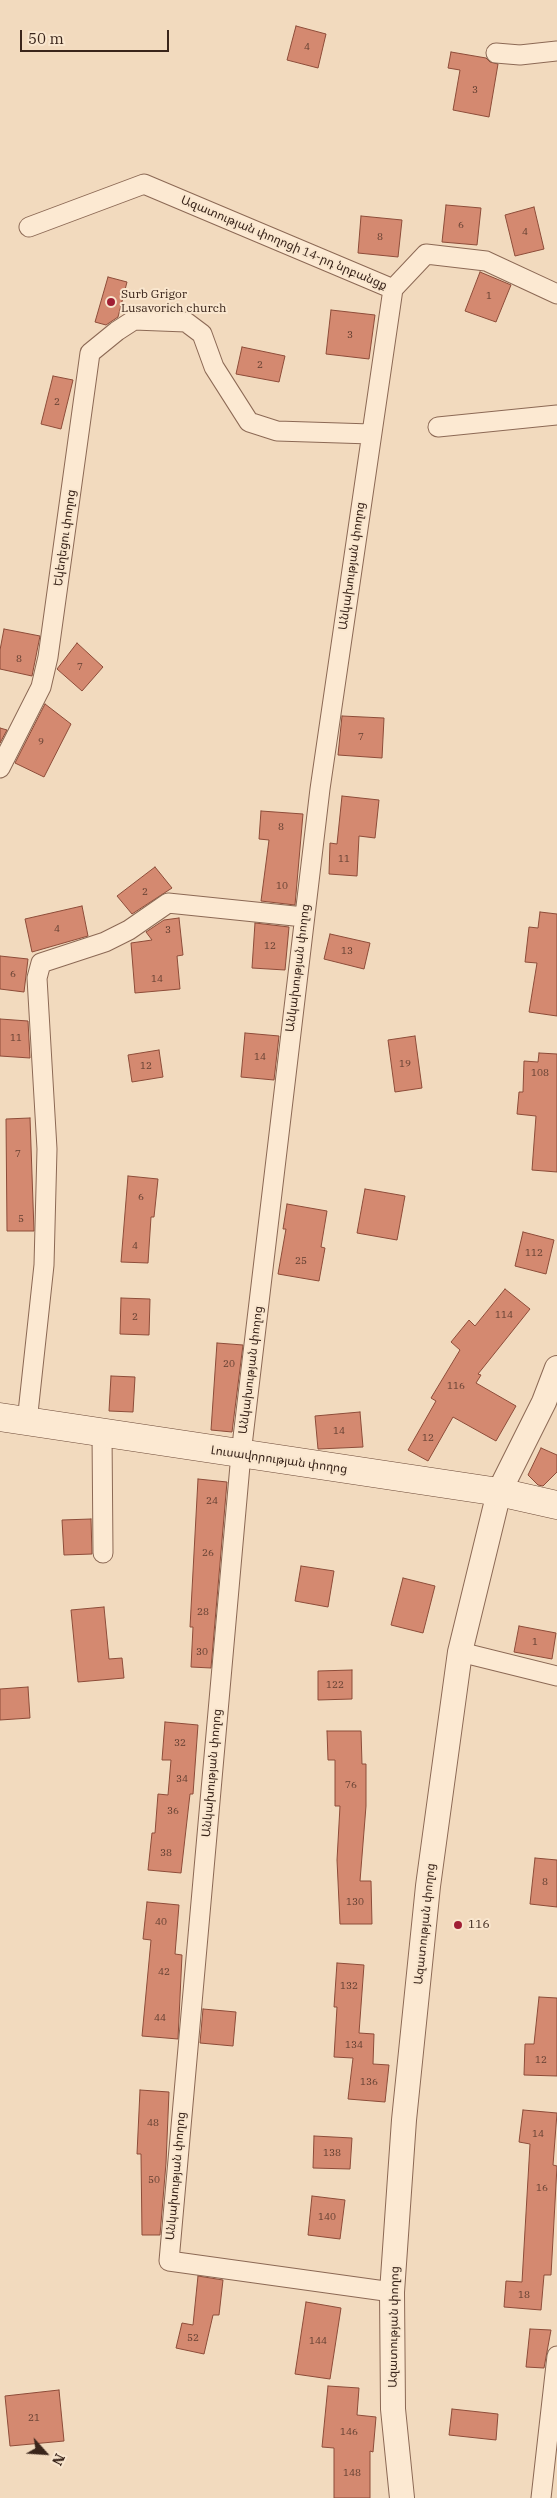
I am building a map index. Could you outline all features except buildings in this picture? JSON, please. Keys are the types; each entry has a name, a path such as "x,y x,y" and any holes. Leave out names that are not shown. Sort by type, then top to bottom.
{"main road":[{"name":"Լուսավորության փողոց","path":"0,1417 499,1492 557,1505"}],"street":[{"path":"496,53 520,55 557,51"},
{"name":"Ազատության փողոցի 14-րդ նրբանցք","path":"29,227 144,184 392,289 426,254 486,261 557,294"},
{"name":"Անկախության փողոց","path":"392,289 320,789 240,1454 169,2261 392,2292"},
{"name":"Եկեղեցու փողոց","path":"0,768 41,687 48,657 90,353 134,320 186,322 202,334 214,367 249,422 277,431 371,434"},
{"path":"438,427 557,415"},
{"path":"27,1422 44,1265 48,1149 37,978 42,963 105,942 129,930 168,902 304,917"},
{"name":"Ազատության փողոց","path":"402,2498 393,2409 392,2292 404,2120 428,1886 460,1652 499,1492 544,1402 557,1368"},
{"path":"102,1433 103,1553"},
{"path":"460,1652 557,1676"},
{"path":"542,2498 557,2356"}],"place":[{"name":"Surb Grigor Lusavorich church","path":"111,302"},
{"name":"116","path":"458,1925"}]}
